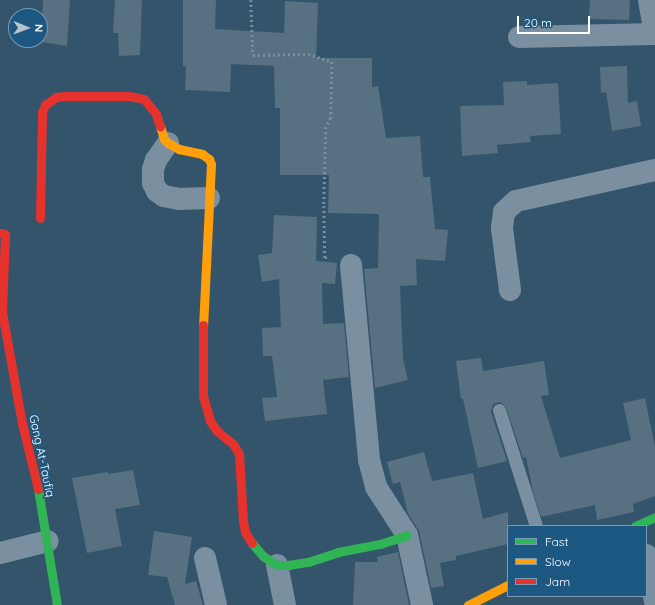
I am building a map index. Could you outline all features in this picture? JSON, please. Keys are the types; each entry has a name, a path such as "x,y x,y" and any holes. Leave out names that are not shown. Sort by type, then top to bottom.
{"street":[{"path":"519,37 655,33 649,0"},
{"path":"40,218 42,112 44,105 50,100 65,96 137,97 150,105 156,114 164,139 168,143 179,149 202,154 209,159 211,164 202,351 205,403 210,421 217,431 233,444 239,454 242,521 245,532 255,548 283,565 308,562 338,552 380,544 406,535"},
{"path":"168,143 156,160 153,169 153,183 157,191 164,196 178,199 209,198"},
{"path":"510,290 502,228 504,212 516,201 655,170"},
{"name":"Gang At-Taufiq","path":"0,233 5,234 1,312 22,423 37,483 48,541 57,605"},
{"path":"351,265 369,460 376,487 406,535 422,605"},
{"path":"638,525 655,516"},
{"path":"0,553 48,541"},
{"path":"205,558 216,605"},
{"path":"647,560 655,600"},
{"path":"283,565 285,605"},
{"path":"283,565 295,605"},
{"path":"468,605 507,586"}],"lane":[{"path":"499,410 536,525"}],"path":[{"path":"250,0 253,55 308,54 332,62 331,118 326,127 325,258 351,257 351,265"}],"building":[{"path":"43,0 70,0 67,46 48,43 48,8 43,8"},
{"path":"115,0 142,0 140,55 119,56 118,33 113,33"},
{"path":"183,0 216,0 215,29 284,33 285,1 318,3 316,58 372,58 372,87 378,86 386,138 420,136 423,177 430,177 435,229 448,230 445,261 416,259 417,285 400,286 403,359 408,380 375,388 364,269 378,268 379,214 328,213 329,175 280,175 280,108 275,108 274,66 231,64 230,92 185,90 186,66 183,66"},
{"path":"590,0 630,0 629,20 589,19"},
{"path":"627,66 628,103 637,101 641,126 612,131 606,92 601,93 600,67"},
{"path":"527,81 527,85 558,83 561,134 530,136 531,142 497,145 498,153 462,156 460,106 504,105 503,82"},
{"path":"274,215 317,217 316,261 337,263 335,284 322,283 323,324 344,323 349,377 323,380 327,414 265,421 262,398 277,397 272,356 263,356 262,328 281,327 279,279 262,282 258,255 272,253"},
{"path":"481,358 483,371 544,361 549,395 541,396 560,458 631,440 623,403 645,398 655,447 655,496 633,504 634,512 597,520 595,505 541,517 533,492 526,457 523,458 506,407 500,402 493,404 491,412 507,461 478,468 463,399 461,399 456,361"},
{"path":"424,452 432,481 473,473 483,519 508,512 507,544 456,556 456,560 440,563 444,586 431,588 419,531 408,514 400,482 393,484 387,462"},
{"path":"133,470 140,505 115,509 122,546 87,553 72,478 108,472 108,474"},
{"path":"154,531 192,537 185,584 196,581 203,605 175,605 167,577 148,575"},
{"path":"398,552 409,605 353,605 355,562 378,562 377,557"}],"traffic: fast":[{"path":"38,489 57,605"},
{"path":"637,525 655,517"},
{"path":"252,543 263,556 272,562 277,565 288,565 308,562 338,552 380,544 407,535"}],"traffic: slow":[{"path":"160,126 164,139 168,143 179,149 202,154 209,159 211,164 203,325"},
{"path":"468,605 507,586"}],"traffic: jam":[{"path":"40,218 42,112 45,105 56,97 65,96 129,96 144,99 156,114 160,126"},
{"path":"0,233 5,234 2,312 22,423 38,489"},
{"path":"203,325 203,396 210,421 217,431 233,444 239,454 243,521 245,532 252,543"}]}
